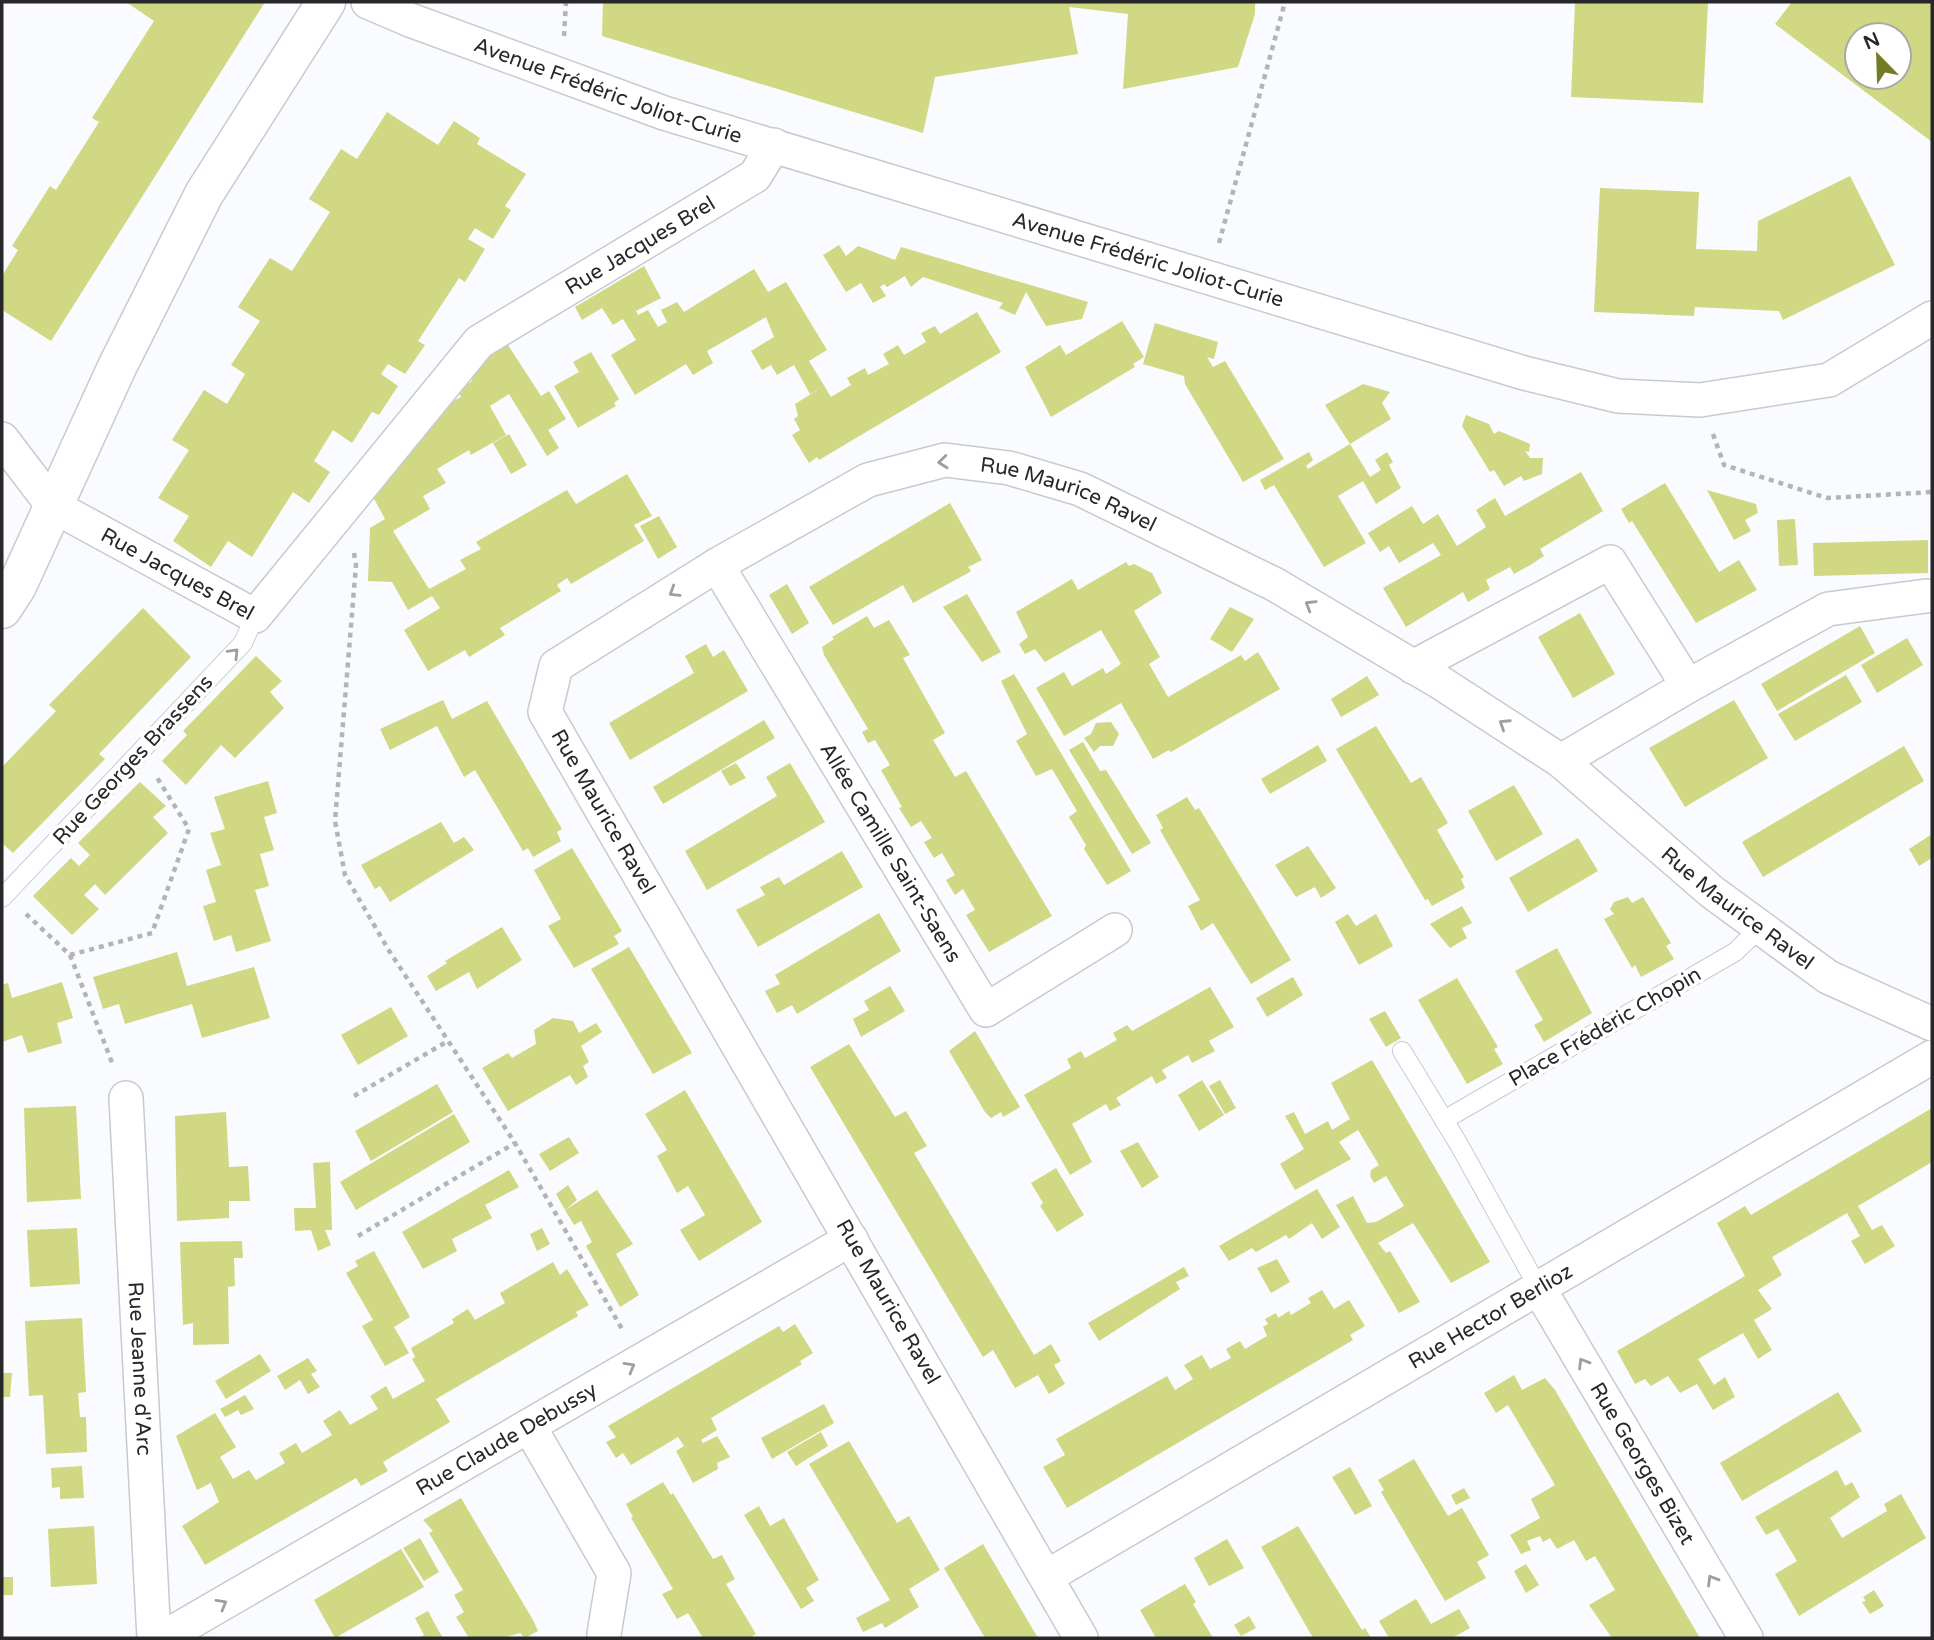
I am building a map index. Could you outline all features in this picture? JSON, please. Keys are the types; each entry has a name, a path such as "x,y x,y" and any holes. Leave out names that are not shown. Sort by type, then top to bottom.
{"street":[{"path":"2,609 17,586 117,367 204,194 326,2"},
{"name":"Avenue Frédéric Joliot-Curie","path":"368,2 410,20 651,108 1537,376 1618,396 1700,400 1829,380 1932,318"},
{"name":"Rue Jacques Brel","path":"53,506 255,616 479,342 755,176 774,145"},
{"path":"2,439 53,506"},
{"name":"Rue Maurice Ravel","path":"1081,1638 1048,1576 545,712 556,666 717,565 868,480 945,460 1009,468 1080,489 1249,572 1413,667 1562,761 1712,892 1828,977 1932,1024"},
{"path":"1413,667 1611,562 1688,686"},
{"name":"Allée Camille Saint-Saens","path":"717,565 986,1010 1115,930"},
{"path":"1562,761 1688,686 1828,609 1926,596"},
{"name":"Rue Hector Berlioz","path":"1048,1576 1932,1057"},
{"name":"Rue Jeanne d'Arc","path":"126,1098 154,1638"},
{"name":"Rue Claude Debussy","path":"163,1638 851,1239"},
{"name":"Rue Georges Bizet","path":"1538,1287 1746,1638"},
{"path":"529,1426 614,1573 604,1634"}],"lane":[{"name":"Rue Georges Brassens","path":"3,896 243,643 255,616"},
{"name":"Place Frédéric Chopin","path":"1444,1120 1735,952 1761,927"},
{"path":"1402,1051 1538,1287"}],"path":[{"path":"1210,277 1285,2"},
{"path":"1700,400 1724,465 1827,498 1932,492"},
{"path":"345,508 356,565 335,821 345,875 515,1143 641,1361"},
{"path":"70,955 152,933 189,830 141,751"},
{"path":"3,896 70,955 126,1098"},
{"path":"354,1096 449,1041"},
{"path":"358,1236 515,1143"}],"building":[{"path":"126,2 265,2 51,341 2,310 2,276 18,250 12,246 50,186 56,190 99,122 92,118 154,21"},
{"path":"603,2 1255,2 1255,14 1238,67 1123,89 1128,14 1069,7 1078,54 935,77 923,133 602,36"},
{"path":"1575,2 1708,3 1703,103 1571,97"},
{"path":"1792,2 1932,2 1932,142 1864,91 1913,91 1913,21 1843,21 1843,75 1775,24"},
{"path":"387,112 438,145 454,121 480,138 477,144 526,174 505,206 511,210 493,239 475,228 468,239 485,249 465,282 459,278 418,341 425,345 405,374 388,364 381,374 398,386 379,415 372,412 352,443 333,430 314,461 330,472 309,503 293,492 252,557 228,541 211,567 173,541 189,516 158,498 189,450 172,440 204,390 227,404 245,374 231,365 260,321 238,307 270,258 292,271 330,212 309,199 341,149 357,159"},
{"path":"1850,176 1895,265 1783,320 1779,311 1695,307 1694,316 1594,312 1600,188 1699,192 1696,249 1757,251 1758,221"},
{"path":"839,245 846,256 858,246 895,260 901,247 1088,302 1082,319 1046,326 1026,292 1015,315 999,308 1003,303 923,277 911,287 905,276 887,287 884,284 880,287 886,296 873,303 861,283 846,292 823,255"},
{"path":"644,266 661,298 636,311 638,315 648,310 658,327 667,322 661,310 677,302 684,312 754,269 768,292 786,282 827,350 809,361 831,397 851,385 847,378 865,368 868,375 889,364 883,354 898,345 904,355 926,342 921,333 935,326 940,334 977,312 1001,352 819,460 817,457 809,463 792,435 800,430 794,419 798,416 795,404 819,389 810,394 794,365 777,375 771,365 762,370 751,351 774,337 766,317 707,351 713,363 693,375 686,364 635,395 611,355 636,340 623,319 613,325 602,308 582,320 575,307"},
{"path":"1122,321 1144,357 1133,364 1135,367 1051,417 1025,367 1060,345 1066,355"},
{"path":"1155,323 1218,342 1214,359 1207,357 1213,367 1225,361 1284,459 1243,482 1185,384 1184,376 1143,364"},
{"path":"508,345 541,396 549,391 566,419 548,430 559,448 547,456 509,394 490,406 506,435 471,455 469,450 437,469 446,483 423,496 430,509 393,531 429,589 466,569 460,560 481,549 476,542 567,490 576,504 627,474 652,516 634,525 644,541 571,584 567,578 557,585 561,591 500,628 505,635 469,657 465,650 428,671 404,630 440,608 432,596 408,610 392,582 368,581 370,528 385,519 372,495 447,404 461,397 458,391 472,381 470,377 485,359"},
{"path":"591,352 619,399 614,403 616,406 578,428 554,386 579,372 573,362"},
{"path":"1363,384 1390,392 1382,403 1391,419 1350,444 1325,405"},
{"path":"1466,415 1489,424 1494,434 1499,431 1530,444 1529,452 1525,451 1530,458 1543,458 1542,474 1524,481 1521,476 1504,486 1494,470 1490,472 1462,426"},
{"path":"509,434 527,465 511,474 493,443"},
{"path":"1350,444 1370,477 1381,470 1375,460 1387,452 1393,462 1389,465 1401,488 1376,504 1363,481 1338,496 1366,543 1324,567 1274,485 1265,490 1260,480 1309,452 1313,460 1306,466 1308,469"},
{"path":"1581,472 1603,511 1540,549 1544,556 1532,564 1514,574 1510,567 1486,580 1490,589 1468,602 1463,592 1406,627 1383,588 1441,555 1433,543 1399,563 1389,546 1380,552 1368,533 1412,506 1423,524 1438,514 1457,546 1486,527 1476,510 1495,498 1505,516"},
{"path":"1665,483 1719,572 1739,560 1757,590 1696,623 1632,521 1629,523 1621,509"},
{"path":"1707,490 1756,504 1758,513 1745,520 1751,531 1734,540"},
{"path":"950,503 982,560 968,567 971,571 968,573 913,603 903,585 833,625 809,587"},
{"path":"659,516 677,547 658,559 640,526"},
{"path":"1795,519 1798,565 1779,566 1777,520"},
{"path":"1928,540 1928,573 1814,576 1813,543"},
{"path":"1126,562 1129,566 1134,564 1152,573 1162,593 1134,611 1160,657 1149,664 1168,697 1241,655 1245,661 1258,652 1280,689 1171,752 1169,750 1153,759 1121,703 1064,736 1036,688 1064,672 1072,686 1103,668 1106,674 1121,664 1101,630 1045,662 1035,649 1025,654 1019,644 1028,637 1016,612 1072,579 1078,590"},
{"path":"787,584 809,623 792,634 769,595"},
{"path":"967,594 1001,652 982,662 943,607"},
{"path":"1230,607 1254,619 1232,652 1210,639"},
{"path":"143,608 191,657 99,754 105,759 13,853 2,843 2,767 56,711 49,705"},
{"path":"1580,613 1615,674 1573,698 1538,637"},
{"path":"867,616 874,628 889,620 910,655 903,658 945,733 933,740 955,777 966,771 1052,916 989,952 966,915 975,910 963,889 955,895 946,880 955,875 942,853 934,858 924,842 932,838 921,821 911,827 899,808 902,807 881,770 890,765 875,740 868,743 862,732 868,729 824,655 822,647 834,639 832,637"},
{"path":"1860,626 1875,653 1777,711 1761,684"},
{"path":"1907,638 1923,665 1877,693 1861,665"},
{"path":"706,644 713,657 724,650 748,691 630,760 609,723 694,673 685,656"},
{"path":"256,656 282,681 270,692 284,708 235,758 221,745 186,785 162,761 187,735 183,731"},
{"path":"1014,674 1131,871 1107,885 1084,849 1086,845 1069,817 1077,811 1052,769 1036,776 1016,741 1027,734 1001,681"},
{"path":"1846,675 1862,702 1795,741 1778,714"},
{"path":"1367,676 1379,695 1341,717 1331,699"},
{"path":"443,700 452,719 487,701 562,829 557,832 561,841 533,857 528,848 523,851 475,770 464,777 437,726 390,750 380,729"},
{"path":"1734,700 1768,758 1685,807 1649,748"},
{"path":"764,720 775,738 663,804 653,787"},
{"path":"1111,722 1119,734 1113,746 1100,746 1094,752 1084,738 1091,734 1096,723"},
{"path":"1376,726 1411,783 1421,777 1448,823 1437,830 1464,877 1461,879 1465,888 1432,906 1428,899 1425,900 1336,749"},
{"path":"1083,742 1100,771 1106,770 1151,843 1132,854 1069,750"},
{"path":"1318,745 1327,761 1270,794 1261,779"},
{"path":"1904,746 1924,781 1763,877 1742,842"},
{"path":"736,763 746,778 730,786 721,771"},
{"path":"790,763 825,822 707,890 685,851 777,796 766,777"},
{"path":"268,781 277,813 264,817 274,850 260,854 269,886 255,890 271,941 236,952 231,935 214,941 203,906 216,902 206,870 221,865 210,833 225,829 214,797"},
{"path":"140,782 166,806 153,817 168,833 105,895 95,884 84,895 99,909 72,935 33,896 71,858 79,866 90,855 78,843"},
{"path":"1514,785 1543,834 1496,861 1468,811"},
{"path":"1187,797 1195,810 1199,808 1291,960 1251,984 1213,923 1201,931 1188,906 1200,900 1160,830 1163,828 1156,815"},
{"path":"441,822 454,843 464,837 474,850 390,902 380,886 375,889 361,865"},
{"path":"1932,834 1932,858 1919,866 1909,849"},
{"path":"1578,838 1598,871 1528,912 1509,878"},
{"path":"1308,846 1336,888 1321,898 1315,887 1296,897 1275,865"},
{"path":"572,848 622,931 614,936 619,944 574,968 548,926 561,919 534,870"},
{"path":"842,851 863,887 758,947 736,910 765,895 760,887 779,877 784,885"},
{"path":"1628,897 1632,903 1643,897 1671,943 1666,946 1674,959 1641,977 1635,965 1632,968 1604,919 1614,914 1610,909 1614,902"},
{"path":"1462,906 1472,923 1462,928 1467,938 1450,948 1430,924"},
{"path":"879,913 901,951 797,1014 792,1005 777,1013 765,991 780,984 775,975"},
{"path":"1348,914 1356,926 1376,914 1393,946 1359,965 1335,922"},
{"path":"502,927 522,960 477,989 469,972 436,991 427,976 447,963 445,961"},
{"path":"629,947 692,1053 653,1074 591,969"},
{"path":"1557,948 1592,1013 1544,1042 1534,1025 1543,1020 1515,971"},
{"path":"177,952 187,986 254,967 270,1018 202,1038 192,1004 125,1024 119,1004 103,1009 93,977"},
{"path":"1293,977 1303,995 1267,1017 1256,998"},
{"path":"1457,978 1498,1047 1494,1049 1503,1064 1467,1084 1418,1000"},
{"path":"62,982 73,1018 57,1023 62,1043 28,1053 22,1035 2,1042 2,985 8,983 12,998"},
{"path":"890,986 905,1011 861,1037 853,1019 869,1010 864,1001"},
{"path":"1210,987 1234,1027 1209,1041 1215,1051 1192,1063 1188,1055 1162,1070 1167,1078 1156,1084 1152,1076 1116,1098 1121,1105 1110,1111 1106,1104 1072,1124 1092,1162 1070,1175 1024,1095 1071,1068 1067,1059 1081,1051 1085,1058 1117,1040 1113,1033 1127,1025 1132,1031"},
{"path":"391,1007 408,1036 358,1065 341,1035"},
{"path":"1385,1011 1401,1038 1386,1047 1369,1019"},
{"path":"553,1018 573,1021 579,1033 596,1023 602,1032 581,1046 589,1062 583,1066 588,1077 576,1085 570,1075 508,1111 482,1068 508,1053 512,1058 536,1044 534,1030"},
{"path":"975,1031 1020,1107 1003,1117 1001,1112 991,1118 985,1112 949,1051"},
{"path":"849,1044 895,1117 906,1111 927,1146 914,1153 1034,1355 1051,1344 1061,1361 1054,1365 1065,1384 1049,1394 1038,1375 1015,1388 993,1350 983,1357 810,1067"},
{"path":"1372,1060 1490,1262 1451,1283 1413,1223 1378,1243 1386,1253 1390,1251 1420,1302 1399,1313 1336,1205 1353,1196 1367,1223 1376,1222 1404,1206 1386,1176 1374,1183 1370,1176 1371,1170 1379,1165 1358,1130 1339,1142 1351,1159 1295,1190 1280,1164 1304,1149 1285,1116 1294,1112 1305,1134 1328,1121 1332,1130 1350,1119 1331,1083"},
{"path":"1202,1080 1224,1115 1199,1131 1178,1095"},
{"path":"1220,1080 1236,1108 1225,1114 1209,1086"},
{"path":"437,1084 453,1112 371,1161 355,1131"},
{"path":"685,1090 762,1222 699,1261 680,1230 705,1215 688,1186 677,1193 657,1156 667,1150 645,1114"},
{"path":"76,1106 81,1199 27,1202 24,1108"},
{"path":"1932,1108 1932,1162 1858,1206 1872,1230 1882,1225 1895,1246 1865,1264 1851,1241 1860,1236 1847,1213 1772,1257 1782,1275 1758,1290 1772,1309 1754,1320 1772,1350 1758,1359 1743,1333 1698,1359 1714,1385 1725,1377 1735,1397 1713,1410 1697,1384 1680,1393 1668,1376 1651,1386 1645,1379 1635,1384 1617,1351 1745,1276 1717,1223 1745,1206 1751,1215"},
{"path":"226,1112 229,1167 248,1166 250,1201 229,1201 229,1218 177,1221 175,1116"},
{"path":"454,1114 470,1142 356,1210 340,1182"},
{"path":"569,1137 579,1153 550,1171 539,1154"},
{"path":"1138,1142 1159,1177 1142,1188 1120,1151"},
{"path":"330,1162 332,1230 325,1230 331,1245 318,1251 311,1230 295,1231 294,1208 316,1208 313,1163"},
{"path":"1056,1168 1084,1215 1057,1232 1040,1206 1043,1203 1031,1183"},
{"path":"509,1170 519,1187 485,1205 492,1218 452,1239 457,1251 423,1269 402,1232"},
{"path":"568,1185 577,1200 565,1210 556,1194"},
{"path":"1317,1189 1340,1227 1322,1239 1312,1223 1289,1239 1286,1235 1256,1252 1252,1248 1229,1261 1219,1246"},
{"path":"597,1190 633,1244 616,1254 639,1295 620,1307 586,1246 592,1242 581,1221 574,1225 565,1210"},
{"path":"77,1228 80,1284 30,1287 27,1230"},
{"path":"542,1228 550,1244 537,1251 530,1234"},
{"path":"242,1241 243,1258 234,1258 235,1286 228,1287 229,1344 193,1345 193,1323 183,1325 180,1242"},
{"path":"374,1251 410,1317 394,1327 409,1353 385,1366 362,1326 373,1320 346,1273 358,1266 355,1261"},
{"path":"1277,1259 1290,1282 1271,1293 1257,1268"},
{"path":"553,1262 560,1275 567,1269 589,1305 576,1312 578,1316 436,1399 450,1422 383,1462 388,1471 361,1486 356,1478 205,1565 182,1526 219,1502 211,1483 197,1490 176,1436 215,1413 236,1447 220,1457 233,1479 249,1470 256,1480 285,1463 279,1453 296,1443 302,1453 332,1435 323,1421 340,1410 350,1425 378,1409 370,1396 386,1386 393,1399 425,1381 412,1359 415,1357 411,1348 454,1323 452,1319 468,1309 475,1320 505,1303 500,1293"},
{"path":"1184,1267 1189,1276 1176,1282 1180,1289 1099,1341 1088,1323"},
{"path":"1322,1290 1334,1309 1349,1300 1365,1326 1350,1335 1353,1340 1067,1508 1043,1467 1065,1455 1056,1439 1167,1376 1175,1390 1193,1379 1184,1365 1202,1355 1210,1369 1231,1358 1226,1349 1240,1341 1245,1349 1267,1336 1263,1327 1268,1324 1265,1319 1276,1313 1278,1318 1289,1311 1291,1315 1311,1303 1308,1298"},
{"path":"82,1318 86,1392 78,1393 80,1417 86,1417 87,1452 46,1454 43,1395 29,1396 25,1321"},
{"path":"795,1324 813,1353 800,1361 802,1364 711,1418 717,1430 701,1440 703,1443 717,1436 730,1457 717,1463 718,1469 693,1483 676,1451 684,1446 678,1437 631,1465 623,1453 616,1458 606,1442 616,1437 608,1426 779,1326 783,1332"},
{"path":"260,1354 271,1371 226,1399 215,1381"},
{"path":"308,1358 317,1371 311,1374 320,1387 308,1394 300,1380 285,1390 277,1376"},
{"path":"2,1373 12,1373 10,1397 2,1397"},
{"path":"1514,1375 1522,1390 1545,1378 1555,1390 1700,1638 1612,1638 1589,1605 1615,1590 1595,1556 1586,1561 1574,1540 1557,1549 1550,1538 1543,1542 1540,1536 1527,1541 1531,1550 1521,1554 1510,1535 1540,1518 1531,1499 1555,1485 1508,1405 1496,1413 1484,1393"},
{"path":"1838,1392 1862,1431 1742,1501 1720,1463"},
{"path":"245,1395 254,1409 241,1415 238,1410 225,1417 220,1409"},
{"path":"824,1404 834,1423 772,1459 761,1438"},
{"path":"821,1432 828,1446 796,1466 787,1452"},
{"path":"849,1441 897,1523 909,1516 940,1570 909,1589 919,1607 885,1628 882,1623 863,1632 856,1618 890,1600 809,1464"},
{"path":"1414,1459 1448,1516 1462,1508 1489,1555 1477,1562 1486,1578 1445,1601 1381,1492 1384,1490 1378,1480"},
{"path":"82,1466 84,1498 60,1499 60,1487 52,1488 51,1468"},
{"path":"1350,1467 1372,1506 1355,1515 1332,1477"},
{"path":"1837,1470 1845,1486 1852,1482 1860,1497 1830,1518 1842,1538 1887,1511 1884,1504 1901,1494 1926,1538 1799,1616 1775,1574 1797,1561 1778,1529 1766,1535 1755,1517"},
{"path":"663,1482 671,1495 673,1493 713,1559 722,1555 735,1579 726,1584 756,1634 750,1638 703,1638 688,1613 677,1619 662,1594 673,1589 631,1518 633,1517 626,1504"},
{"path":"1464,1488 1470,1498 1456,1505 1451,1495"},
{"path":"461,1498 533,1620 538,1631 525,1638 520,1633 503,1638 469,1638 456,1617 464,1612 454,1595 463,1590 429,1533 433,1531 423,1520"},
{"path":"759,1506 770,1526 784,1518 819,1580 806,1588 814,1601 801,1609 744,1515"},
{"path":"94,1526 97,1584 51,1587 48,1529"},
{"path":"1298,1526 1362,1630 1365,1628 1371,1638 1313,1638 1261,1547"},
{"path":"420,1538 439,1572 424,1581 403,1548"},
{"path":"1227,1539 1244,1568 1209,1586 1194,1558"},
{"path":"983,1544 1038,1638 985,1638 944,1568"},
{"path":"401,1549 424,1587 335,1638 314,1600"},
{"path":"1526,1564 1539,1585 1526,1593 1514,1571"},
{"path":"2,1577 13,1577 13,1595 2,1595"},
{"path":"1185,1584 1196,1602 1193,1604 1213,1638 1156,1638 1140,1610"},
{"path":"1874,1590 1884,1606 1870,1614 1862,1602 1866,1601 1863,1597"},
{"path":"1416,1599 1431,1624 1459,1609 1470,1628 1452,1638 1389,1638 1379,1621"},
{"path":"428,1611 443,1638 419,1638 424,1635 415,1618"},
{"path":"1249,1616 1256,1628 1241,1636 1234,1625"}]}
